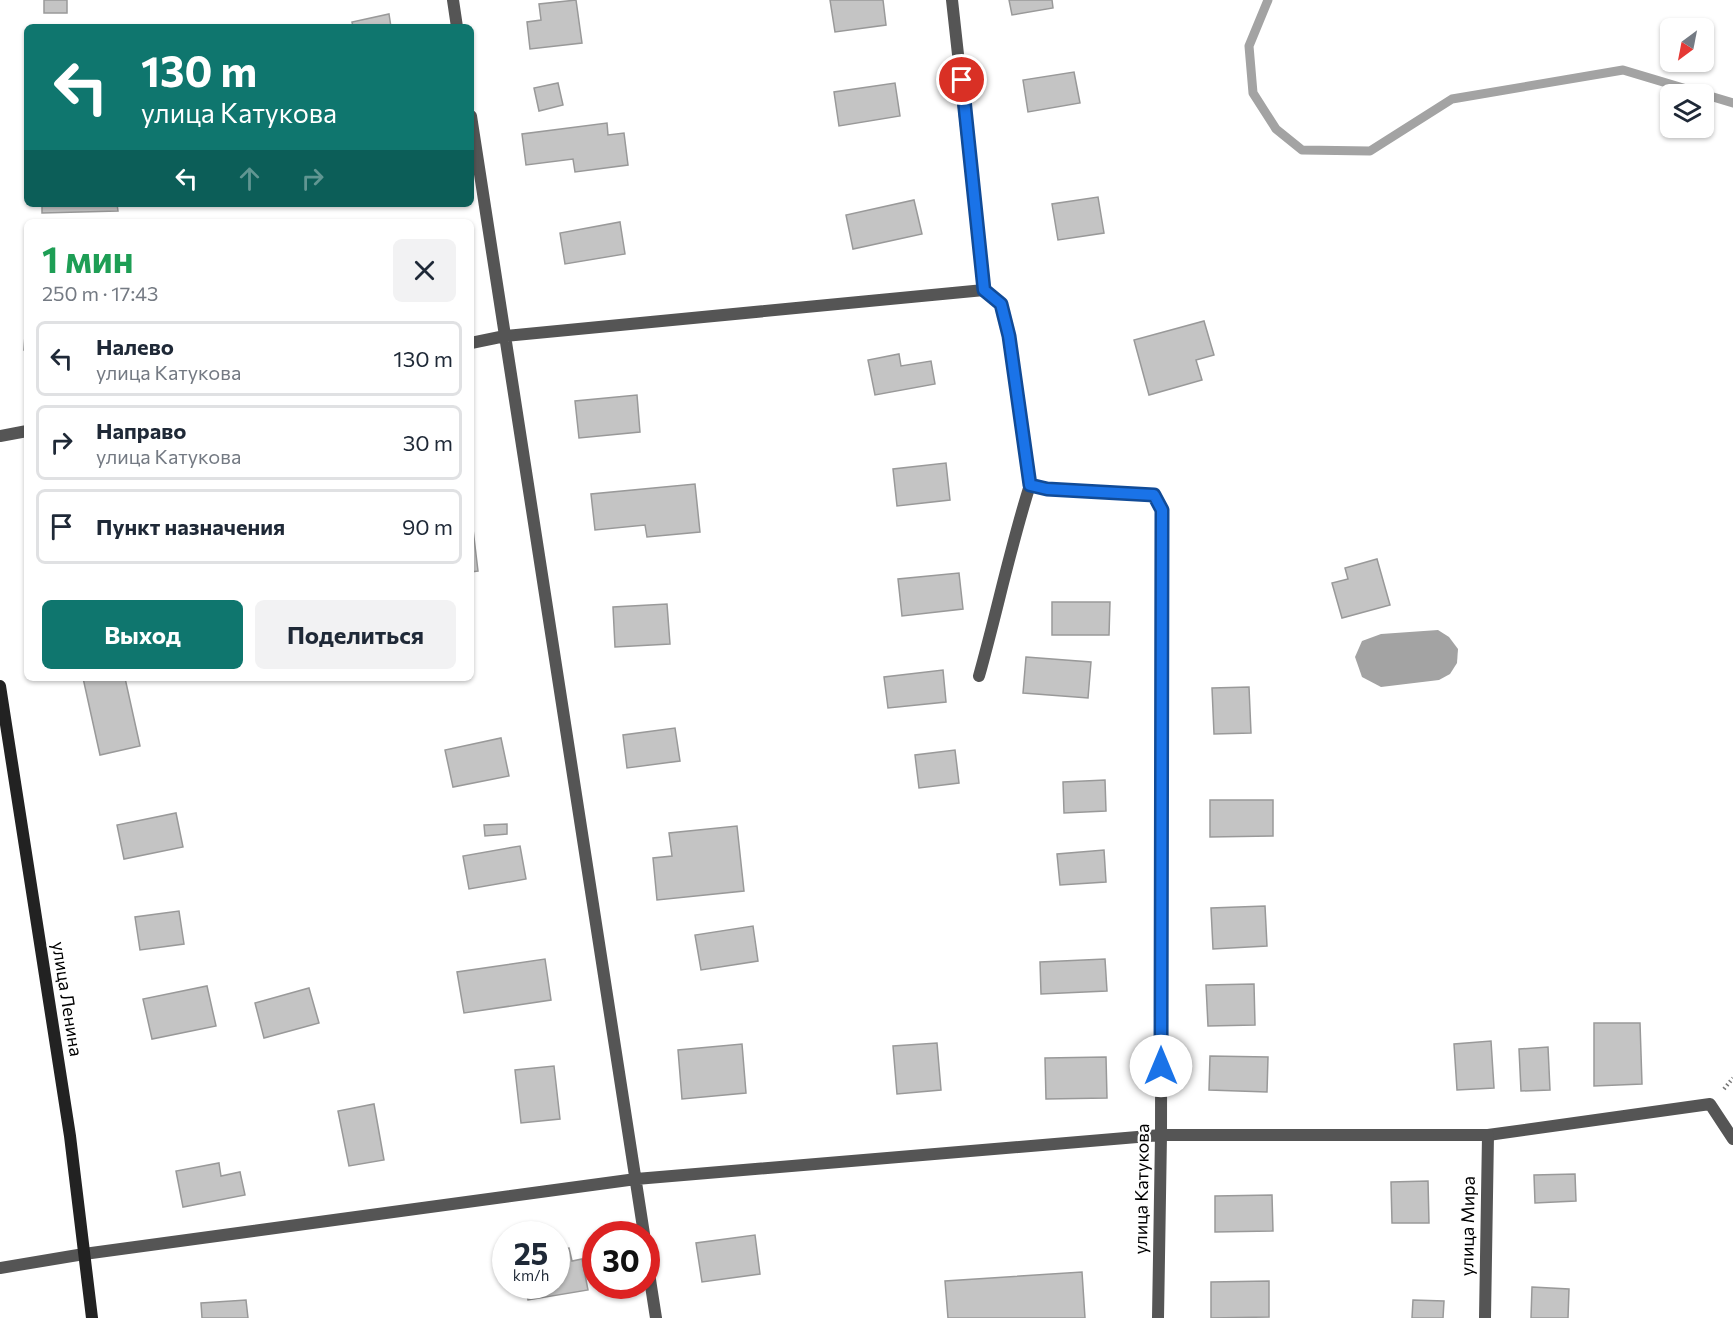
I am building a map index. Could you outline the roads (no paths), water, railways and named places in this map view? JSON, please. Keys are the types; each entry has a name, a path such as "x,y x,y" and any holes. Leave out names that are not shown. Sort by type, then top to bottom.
{"main road":[{"name":"улица Ленина","path":"0,686 70,1136 92,1318"}],"street":[{"path":"453,0 457,24"},
{"path":"952,0 984,290 1001,304 1009,336 1030,485 1009,551 997,611 979,676"},
{"path":"474,135 642,1221"},
{"path":"474,342 505,336 984,290"},
{"path":"0,436 24,431"},
{"name":"улица Катукова","path":"1030,485 1047,489 1154,495 1162,510 1161,1135 1158,1318"},
{"path":"0,1268 84,1254 636,1179 1161,1135 1488,1135 1710,1104 1733,1139"},
{"name":"улица Мира","path":"1485,1318 1488,1135"},
{"path":"653,1299 656,1318"}],"waterway":[{"path":"1268,0 1249,46 1253,93 1276,129 1302,150 1370,151 1452,99 1623,70 1733,103"}]}
